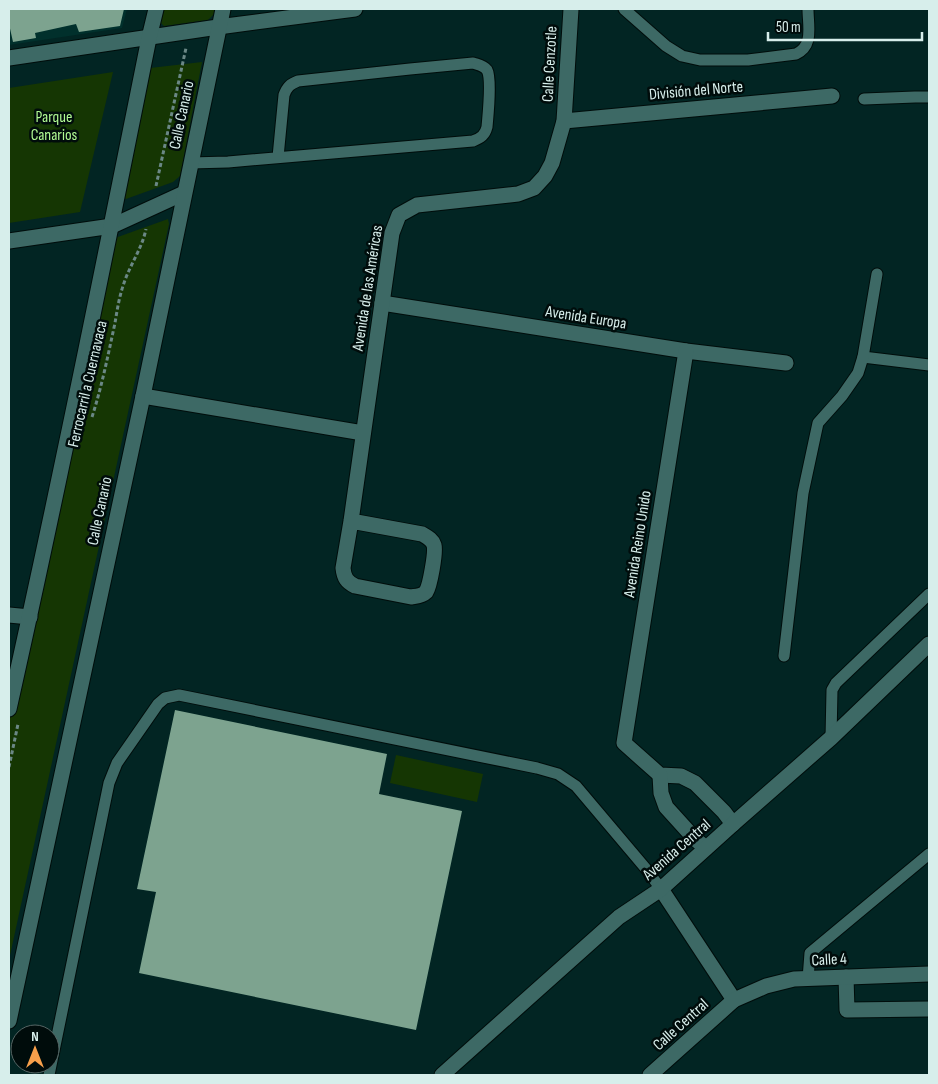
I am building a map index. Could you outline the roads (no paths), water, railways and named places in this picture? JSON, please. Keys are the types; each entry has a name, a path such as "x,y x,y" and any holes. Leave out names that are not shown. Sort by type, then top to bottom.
{"street":[{"path":"14,714 30,617 156,9"},
{"name":"Calle Canario","path":"9,1021 11,996 143,396 223,9"},
{"path":"9,58 355,9"},
{"name":"Calle Cenzotle","path":"564,121 571,9"},
{"name":"División del Norte","path":"564,121 832,96"},
{"name":"Avenida de las Américas","path":"351,521 422,534 429,538 434,544 434,552 426,592 419,596 411,597 355,586 348,582 344,576 343,568 392,232 399,215 417,205 518,194 534,188 545,176 552,163 558,148 564,121"},
{"path":"9,241 112,226 184,193"},
{"name":"Avenida Europa","path":"382,303 686,351 786,363"},
{"name":"Avenida Reino Unido","path":"660,775 624,743 686,351"},
{"path":"143,396 363,433"},
{"path":"9,615 30,617"},
{"name":"Avenida Central","path":"442,1075 619,917 661,889 831,738 929,644"},
{"path":"706,848 666,807 661,793 660,775 681,776 694,782 724,812 733,824"},
{"path":"661,889 734,1000"},
{"name":"Calle 4","path":"734,1000 766,986 794,979 929,974"},
{"path":"846,977 847,1010 929,1010"},
{"name":"Calle Central","path":"650,1075 734,1000"}],"lane":[{"path":"624,9 666,46 682,56 700,60 748,60 796,54 807,45 809,38 808,9"},
{"path":"190,164 228,162 473,141 480,139 485,134 487,127 488,71 481,65 473,63 298,81 291,84 286,89 284,95 278,157"},
{"path":"864,100 929,97"},
{"path":"784,656 803,493 818,424 842,396 858,373 863,358 877,274"},
{"path":"863,358 929,366"},
{"path":"831,738 832,690 836,684 929,594"},
{"path":"49,1075 109,783 117,764 158,704 166,698 179,695 537,768 558,774 576,786 661,889"},
{"path":"808,979 810,953 929,854"}],"park label":[{"name":"Parque Canarios","path":"54,126"}]}
